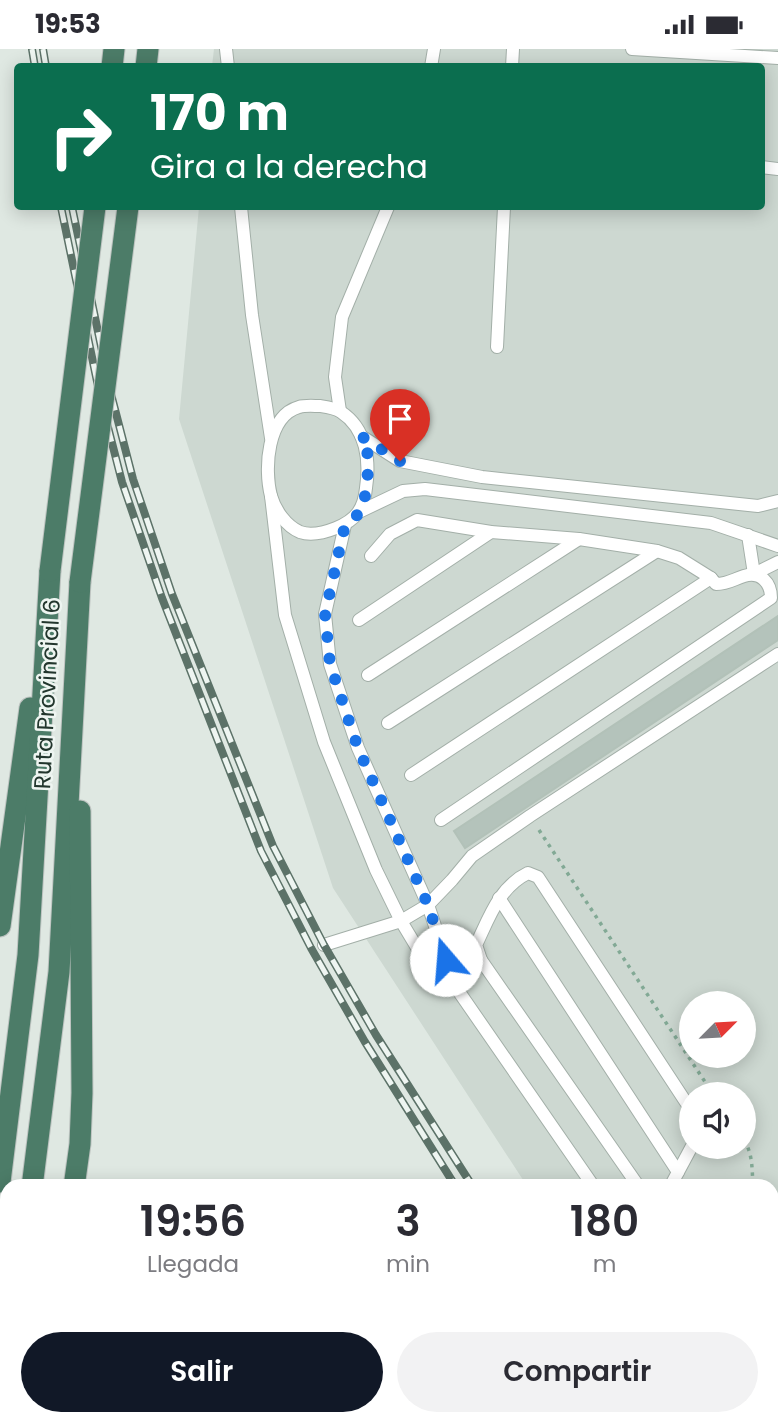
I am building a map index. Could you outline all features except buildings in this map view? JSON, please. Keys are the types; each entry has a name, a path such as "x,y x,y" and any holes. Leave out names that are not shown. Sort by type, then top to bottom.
{"highway":[{"name":"Ruta Provincial 6","path":"0,1179 28,955 50,571 95,210"},
{"name":"Ruta Provincial 6","path":"33,1179 59,972 80,582 128,210"},
{"path":"0,926 50,571"},
{"path":"75,1179 82,1093 80,582"}],"lane":[{"path":"632,49 778,58"},
{"path":"241,210 252,316 271,438"},
{"path":"340,411 335,377 342,317 387,210"},
{"path":"497,347 504,210"},
{"path":"361,512 366,492 368,455 361,436 351,422 340,411 320,406 298,407 282,418 271,438 268,454 285,615 320,730 376,870 419,951 455,986 588,1179"},
{"path":"361,436 400,461 482,477 758,506 778,501"},
{"path":"271,496 278,513 302,533 324,533 345,525 361,512 403,491 425,489 711,523 778,546"},
{"path":"371,555 390,534 417,520 491,532 579,539 657,551 678,558 711,578 716,584 754,575 778,562"},
{"path":"345,525 325,614 330,664 358,748 428,905 455,986"},
{"path":"359,620 491,532"},
{"path":"748,535 754,575"},
{"path":"368,675 579,539"},
{"path":"388,723 657,551"},
{"path":"441,820 771,598 771,588 766,580 754,575"},
{"path":"411,775 711,578"},
{"path":"324,946 401,921 428,905 472,856 778,654"},
{"path":"633,1179 481,960 476,945 499,898 517,878 528,873 538,877 679,1092"},
{"path":"499,898 678,1172"},
{"path":"455,986 481,960"},
{"path":"674,1179 685,1159"}],"path":[{"path":"530,816 705,1082"},
{"path":"752,1159 753,1179"}],"shaded area":[{"path":"214,49 778,49 778,1179 522,1179 333,888 179,419 199,210 765,210 765,63 212,63"}],"railway":[{"path":"32,49 34,63"},
{"path":"43,49 45,63"},
{"path":"62,210 100,396 122,482 162,598 261,851 311,948 365,1042 451,1179"},
{"path":"73,210 111,394 133,479 172,594 273,846 324,945 376,1035 468,1179"}],"route":[{"path":"400,461 361,436 368,455 366,492 361,512 345,525 325,614 330,664 358,748 428,905 446,960"}]}
